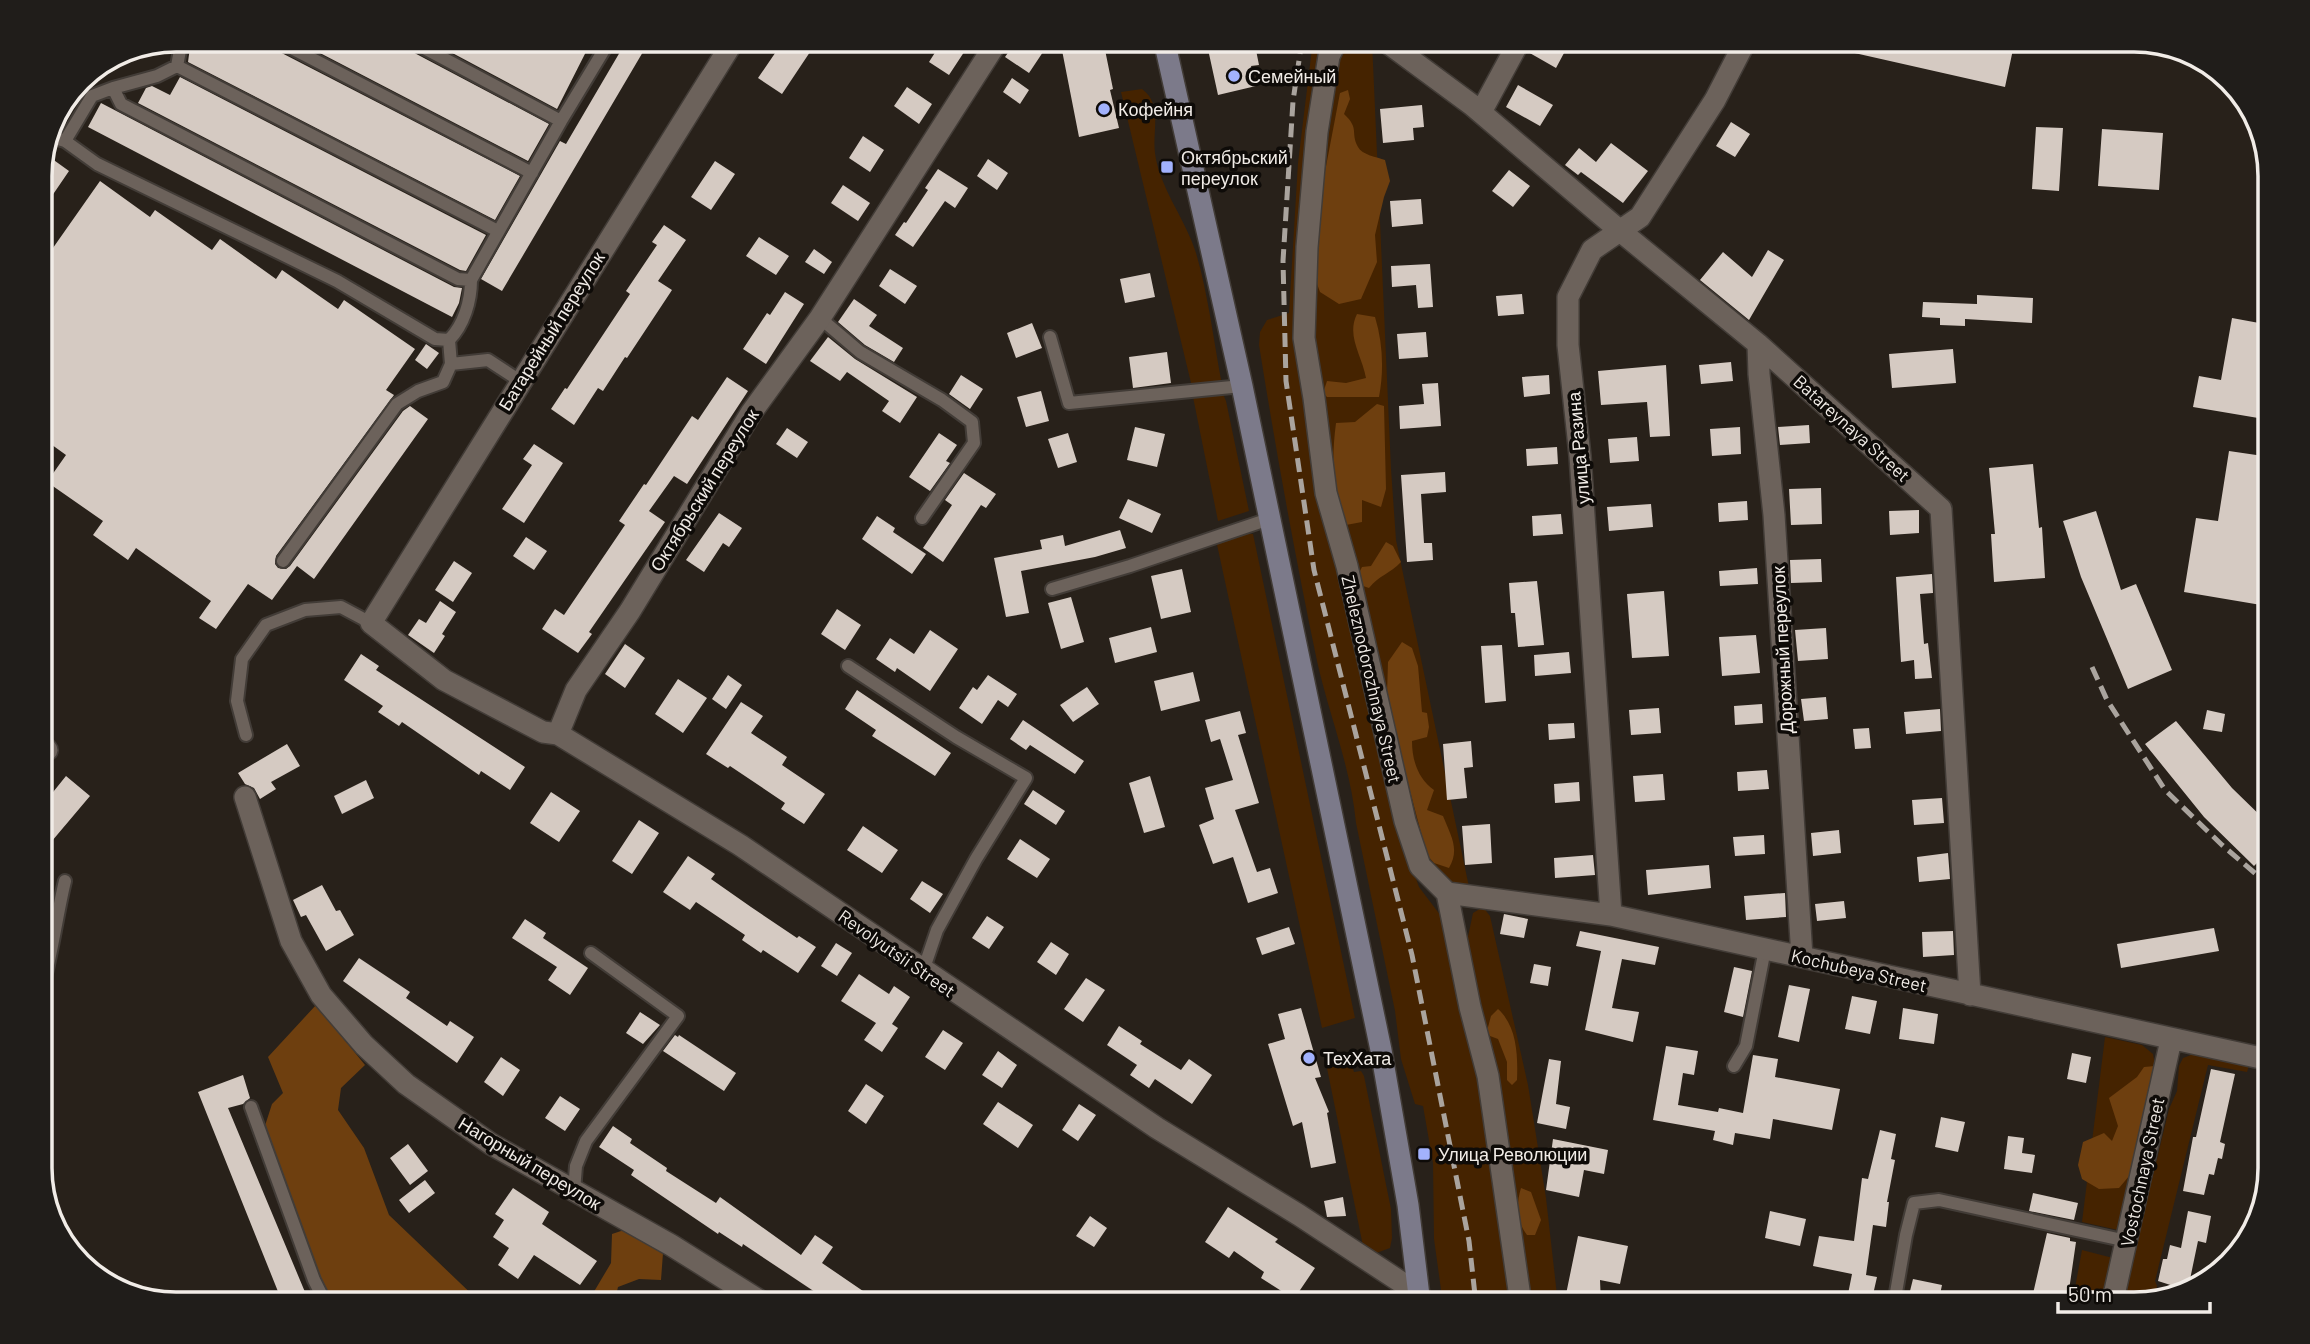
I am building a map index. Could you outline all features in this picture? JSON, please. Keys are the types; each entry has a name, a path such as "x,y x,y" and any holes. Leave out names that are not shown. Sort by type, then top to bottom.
{"main road":[{"path":"1167,52 1242,387 1381,1050 1408,1205 1419,1292"}],"street":[{"name":"Батарейный переулок","path":"370,623 726,52"},
{"name":"Октябрьский переулок","path":"558,734 576,690 630,611 751,413 820,318 990,52"},
{"name":"Zheleznodorozhnaya Street","path":"1331,52 1317,132 1307,247 1304,338 1326,493 1349,577 1405,821 1420,866 1447,893"},
{"name":"Batareynaya Street","path":"1400,52 1481,112 1758,344 1941,509 1970,995"},
{"path":"1481,112 1514,52"},
{"name":"улица Разина","path":"1611,915 1580,456 1568,345 1568,297 1592,250 1640,217 1715,100 1740,52"},
{"name":"Дорожный переулок","path":"1758,344 1774,515 1802,957"},
{"name":"Revolyutsii Street","path":"370,623 443,680 543,732 558,734 740,845 1157,1128 1299,1215 1410,1292"},
{"name":"Нагорный переулок","path":"244,797 291,941 321,995 364,1045 405,1084 491,1144 671,1245 746,1292"},
{"name":"Kochubeya Street","path":"1447,893 1611,915 2258,1058"},
{"path":"1447,893 1470,1007 1488,1076 1519,1292"},
{"name":"Vostochnaya Street","path":"2115,1292 2171,1040"}],"lane":[{"path":"177,66 180,52"},
{"path":"299,52 532,173"},
{"path":"432,52 561,121"},
{"path":"59,139 97,164 337,281 435,339 449,340 457,332 471,297 471,280 603,52"},
{"path":"65,141 92,96 157,76 177,66"},
{"path":"177,66 498,231"},
{"path":"113,88 121,104 457,279 471,280"},
{"path":"820,318 860,352 942,400 972,422 974,443 922,518"},
{"path":"1050,337 1069,403 1242,387"},
{"path":"283,561 397,404 418,391 443,382 451,364 449,340"},
{"path":"451,364 488,360 520,381"},
{"path":"1052,589 1269,519"},
{"path":"246,735 237,702 242,659 266,625 305,610 341,607 370,623"},
{"path":"848,666 956,737 1026,778 976,859 937,930 923,971"},
{"path":"53,932 65,881"},
{"path":"1734,1066 1746,1046 1765,949"},
{"path":"574,1191 576,1166 586,1141 678,1016 591,953"},
{"path":"251,1107 320,1292"},
{"path":"1896,1292 1914,1203 1939,1200 2127,1241"}],"shaded area":[{"path":"1312,52 1325,52 1303,339 1410,862 1419,887 1447,924 1486,1096 1514,1292 1441,1292 1434,1239 1433,1163 1423,1106 1415,1104 1401,1059 1395,1011 1345,762 1317,661 1301,582 1259,345 1260,332 1267,320 1289,313 1298,163"},
{"path":"1372,52 1396,540 1469,887 1449,884 1426,865 1335,515 1311,344 1318,212 1339,61 1343,53"},
{"path":"1142,89 1155,110 1154,145 1158,166 1196,253 1222,385 1192,387 1121,92"},
{"path":"1348,90 1350,99 1344,114 1352,123 1358,147 1366,154 1385,160 1390,181 1375,235 1377,262 1361,299 1339,304 1320,292 1316,281 1319,203 1340,93"},
{"path":"1357,314 1375,317 1378,327 1382,357 1379,397 1327,397 1323,393 1327,381 1346,383 1366,378 1354,338"},
{"path":"1223,394 1249,511 1218,521 1193,397"},
{"path":"1377,404 1384,406 1386,489 1381,507 1362,500 1362,522 1346,525 1335,483 1333,458 1336,423 1355,422"},
{"path":"1253,534 1355,1018 1322,1028 1216,540"},
{"path":"1386,542 1393,546 1401,562 1369,588 1360,585 1358,575 1362,567 1371,566"},
{"path":"1402,642 1412,648 1418,666 1422,712 1427,713 1429,727 1427,737 1412,741 1413,755 1420,775 1434,790 1427,810 1443,816 1451,836 1454,855 1449,868 1434,863 1427,855 1387,694 1388,662"},
{"path":"1483,907 1490,916 1528,1085 1546,1198 1557,1292 1524,1292 1466,946 1473,913"},
{"path":"316,1005 365,1065 341,1088 338,1110 364,1148 389,1215 469,1292 322,1292 261,1138 272,1104 283,1093 268,1057"},
{"path":"1498,1009 1509,1024 1515,1042 1517,1080 1512,1085 1507,1080 1507,1062 1498,1039 1490,1036 1487,1031 1491,1016"},
{"path":"2105,1037 2142,1045 2153,1054 2155,1066 2118,1230 2082,1222"},
{"path":"2199,1052 2250,1062 2247,1072 2208,1065 2155,1281 2156,1289 2125,1292 2169,1109 2177,1091 2179,1066 2183,1058"},
{"path":"1351,1063 1354,1072 1361,1071 1364,1076 1391,1209 1390,1248 1371,1255 1364,1251 1327,1068"},
{"path":"2155,1066 2130,1175 2119,1188 2099,1189 2082,1179 2078,1165 2083,1142 2104,1133 2112,1141 2118,1126 2109,1098 2137,1077 2144,1067"},
{"path":"1521,1188 1531,1192 1541,1220 1535,1235 1527,1235 1519,1218 1518,1200"},
{"path":"624,1230 663,1253 661,1280 639,1279 618,1287 617,1292 594,1292 611,1263 612,1234"},
{"path":"2082,1250 2113,1258 2106,1292 2074,1292"}],"building":[{"path":"189,52 280,52 520,176 495,220 188,62"},
{"path":"318,52 413,52 549,124 528,161"},
{"path":"450,52 586,52 557,109"},
{"path":"620,52 643,52 502,291 481,279 560,141 566,144"},
{"path":"776,52 810,52 782,94 758,78"},
{"path":"935,52 964,52 949,75 929,62"},
{"path":"1009,52 1043,52 1029,73 1005,57"},
{"path":"1062,52 1105,52 1113,89 1110,90 1119,128 1079,137"},
{"name":"Семейный","path":"1209,52 1256,52 1259,65 1251,66 1256,86 1218,95"},
{"path":"1528,52 1565,52 1556,68"},
{"path":"1850,52 2012,52 2005,87"},
{"path":"180,77 486,235 466,271 138,103 146,88 152,86 170,95"},
{"path":"1012,78 1029,90 1020,104 1003,92"},
{"path":"1518,85 1553,105 1540,126 1506,107"},
{"path":"907,87 932,104 919,124 894,106"},
{"path":"101,103 454,287 462,288 452,317 88,127"},
{"path":"1422,105 1424,127 1413,128 1414,140 1383,143 1380,109"},
{"path":"1731,122 1750,134 1735,157 1716,146"},
{"path":"2036,127 2063,128 2059,191 2032,189"},
{"path":"2102,129 2163,133 2159,190 2098,186"},
{"path":"863,136 884,150 870,172 849,158"},
{"path":"1611,143 1648,171 1623,203 1581,172 1578,175 1565,165 1579,148 1596,162"},
{"path":"988,159 1008,173 997,190 977,176"},
{"path":"54,160 69,171 53,194"},
{"path":"715,161 735,174 711,210 691,197"},
{"path":"938,169 968,188 955,208 945,201 913,247 895,235 928,190 925,188"},
{"path":"1509,170 1530,186 1513,207 1492,191"},
{"path":"100,181 150,217 155,210 212,250 220,239 276,279 282,270 338,309 344,300 415,349 386,390 394,395 276,556 275,564 278,568 286,569 290,566 403,411 410,406 428,419 314,579 297,566 272,600 248,584 216,629 199,618 211,601 136,548 128,560 93,535 103,521 53,486 53,473 66,455 53,446 53,248"},
{"path":"843,185 870,203 858,221 831,203"},
{"path":"1421,199 1423,224 1392,227 1390,201"},
{"path":"664,225 686,240 658,281 672,290 627,358 625,357 603,391 598,388 574,425 551,409 630,294 626,291 657,245 652,242"},
{"path":"759,237 789,256 776,275 746,256"},
{"path":"814,249 832,262 824,274 805,262"},
{"path":"1768,250 1784,260 1749,320 1700,280 1723,252 1752,277"},
{"path":"1430,264 1433,307 1418,308 1416,285 1392,287 1391,266"},
{"path":"890,269 917,286 905,304 879,286"},
{"path":"1150,273 1155,297 1125,303 1120,279"},
{"path":"785,292 804,304 766,364 743,349"},
{"path":"1522,294 1524,314 1498,316 1496,296"},
{"path":"1977,295 2033,298 2032,323 1965,319 1965,326 1940,325 1940,318 1922,317 1923,302 1977,304"},
{"path":"854,299 877,315 869,326 903,348 894,362 865,345 838,322"},
{"path":"2232,318 2257,323 2257,418 2193,407 2199,376 2221,380"},
{"path":"1032,323 1042,348 1016,358 1007,333"},
{"path":"1426,332 1428,357 1399,359 1397,334"},
{"path":"828,337 855,359 917,397 900,423 882,411 889,401 847,372 840,381 810,361"},
{"path":"426,344 439,353 427,369 415,360"},
{"path":"1953,349 1956,383 1892,388 1889,354"},
{"path":"1167,352 1171,383 1133,388 1129,357"},
{"path":"1731,362 1733,381 1701,384 1699,365"},
{"path":"1666,365 1670,436 1650,437 1647,402 1601,405 1598,371"},
{"path":"961,375 983,389 970,409 949,394"},
{"path":"1549,375 1550,394 1524,397 1522,377"},
{"path":"727,377 748,391 687,484 674,476 649,511 665,522 589,632 592,634 578,653 542,629 555,609 564,615 625,525 619,521 644,484 646,485 692,416 698,420"},
{"path":"1438,383 1441,426 1400,429 1399,406 1424,404 1422,384"},
{"path":"1041,391 1049,421 1026,427 1017,397"},
{"path":"1809,425 1810,443 1780,445 1778,427"},
{"path":"1135,427 1165,434 1157,467 1127,460"},
{"path":"1740,427 1741,454 1712,456 1710,429"},
{"path":"787,428 808,442 797,458 776,444"},
{"path":"939,433 957,445 946,461 950,463 930,491 909,477"},
{"path":"1068,433 1077,462 1058,468 1048,439"},
{"path":"1637,437 1639,461 1610,463 1608,439"},
{"path":"534,444 563,463 524,523 502,509 532,465 523,459"},
{"path":"1557,447 1558,464 1527,466 1526,449"},
{"path":"2229,451 2257,455 2257,604 2184,592 2196,518 2218,521"},
{"path":"2033,464 2039,528 2042,527 2045,578 1994,582 1991,534 1995,534 1989,468"},
{"path":"1445,472 1446,492 1421,494 1424,543 1432,543 1433,560 1407,562 1401,475"},
{"path":"964,473 996,494 986,508 981,505 943,562 923,548 952,505 945,500"},
{"path":"1821,488 1822,524 1791,525 1789,489"},
{"path":"1128,499 1161,514 1152,533 1119,518"},
{"path":"1747,501 1748,520 1719,522 1718,503"},
{"path":"1651,504 1653,527 1609,531 1607,507"},
{"path":"1919,510 1919,533 1890,535 1889,511"},
{"path":"2096,511 2121,590 2136,584 2172,670 2128,689 2081,577 2063,521"},
{"path":"719,513 742,528 729,547 723,543 704,572 686,560"},
{"path":"1561,514 1563,534 1533,536 1532,516"},
{"path":"877,516 895,528 893,532 926,554 912,574 862,539"},
{"path":"1120,530 1126,548 1095,557 1021,571 1029,613 1006,617 994,558 1042,549 1040,540 1063,535 1065,546"},
{"path":"526,537 547,551 534,570 513,556"},
{"path":"1821,559 1822,582 1791,583 1790,560"},
{"path":"454,561 472,573 453,602 435,590"},
{"path":"1757,568 1758,584 1720,586 1719,571"},
{"path":"1182,569 1191,612 1161,619 1151,576"},
{"path":"1932,574 1933,593 1920,594 1924,644 1928,643 1932,678 1915,679 1914,660 1901,662 1896,577"},
{"path":"1537,581 1544,645 1518,647 1515,613 1511,613 1509,583"},
{"path":"1664,591 1669,656 1632,658 1627,594"},
{"path":"1071,597 1084,642 1061,649 1048,603"},
{"path":"440,601 456,612 434,653 408,635 419,619 426,623"},
{"path":"837,609 861,625 845,650 821,634"},
{"path":"1151,627 1157,652 1115,663 1109,638"},
{"path":"1826,628 1828,659 1798,661 1795,630"},
{"path":"930,630 958,649 930,691 897,668 895,672 876,659 890,638 914,654"},
{"path":"1756,635 1760,673 1722,676 1719,637"},
{"path":"625,644 645,658 625,688 605,674"},
{"path":"1502,645 1506,701 1485,703 1481,646"},
{"path":"1569,652 1571,673 1535,676 1534,655"},
{"path":"361,654 379,666 376,670 525,767 510,790 481,771 479,775 402,722 399,726 378,712 383,706 344,680"},
{"path":"1193,672 1200,701 1161,711 1154,681"},
{"path":"728,675 742,685 726,709 712,699"},
{"path":"988,675 1017,694 1008,707 998,700 982,724 959,708 973,687 977,690"},
{"path":"678,679 707,698 683,733 655,714"},
{"path":"1087,687 1099,704 1073,722 1060,705"},
{"path":"857,690 951,753 935,776 872,736 876,730 845,709"},
{"path":"1826,697 1828,719 1804,721 1801,699"},
{"path":"741,702 763,716 751,733 787,757 782,765 825,794 804,824 781,809 785,803 730,766 728,768 706,754"},
{"path":"1762,704 1763,723 1735,725 1734,706"},
{"path":"1659,708 1661,733 1631,735 1629,710"},
{"path":"1940,709 1941,731 1906,734 1904,712"},
{"path":"2207,710 2225,714 2222,732 2203,729"},
{"path":"1240,711 1246,733 1238,735 1259,803 1235,810 1257,872 1270,868 1278,893 1248,903 1233,857 1213,864 1199,825 1214,819 1205,788 1233,780 1220,739 1211,742 1205,720"},
{"path":"1023,720 1084,761 1075,774 1030,745 1026,750 1010,739"},
{"path":"2176,721 2232,788 2258,813 2258,862 2254,866 2204,817 2145,744"},
{"path":"1574,723 1575,738 1549,740 1548,724"},
{"path":"1869,728 1871,748 1855,749 1853,729"},
{"path":"1471,741 1473,767 1464,768 1467,798 1447,800 1443,744"},
{"path":"287,744 300,766 271,782 276,789 260,799 254,788 245,784 238,773"},
{"path":"1767,770 1769,789 1738,791 1737,772"},
{"path":"1663,774 1665,800 1635,802 1633,776"},
{"path":"66,776 90,796 53,840 53,792"},
{"path":"1150,776 1165,827 1144,833 1129,783"},
{"path":"366,780 374,798 342,814 334,796"},
{"path":"1579,782 1580,801 1555,803 1554,784"},
{"path":"1033,790 1065,811 1056,825 1024,804"},
{"path":"551,792 580,811 559,842 530,823"},
{"path":"1942,798 1944,823 1914,825 1912,800"},
{"path":"639,820 659,833 632,874 612,861"},
{"path":"1490,824 1492,863 1465,865 1462,826"},
{"path":"863,826 898,850 882,873 847,850"},
{"path":"1839,830 1841,853 1813,856 1811,833"},
{"path":"1764,835 1765,854 1735,856 1733,837"},
{"path":"1020,839 1050,859 1037,878 1007,859"},
{"path":"1948,853 1950,879 1919,882 1917,857"},
{"path":"1593,855 1595,875 1555,878 1554,858"},
{"path":"688,856 715,874 711,879 797,938 799,936 816,947 798,973 742,940 745,935 696,902 690,910 663,892"},
{"path":"1709,865 1711,888 1648,895 1646,870"},
{"path":"922,881 943,894 930,913 910,899"},
{"path":"322,885 336,911 340,910 354,935 326,951 306,915 301,917 293,900"},
{"path":"1785,893 1786,917 1746,920 1744,896"},
{"path":"1844,901 1846,918 1817,921 1815,904"},
{"path":"1504,914 1528,919 1524,938 1500,934"},
{"path":"987,916 1004,927 989,949 972,938"},
{"path":"525,919 546,933 543,938 588,968 570,995 548,980 557,967 512,938"},
{"path":"1289,927 1295,944 1262,955 1256,938"},
{"path":"2214,928 2219,951 2121,968 2117,944"},
{"path":"1580,931 1659,947 1655,965 1622,959 1612,1008 1639,1012 1633,1042 1585,1030 1601,951 1576,946"},
{"path":"1953,931 1954,955 1923,957 1922,932"},
{"path":"1051,942 1069,954 1056,975 1037,962"},
{"path":"836,943 852,953 837,976 821,966"},
{"path":"359,958 410,992 406,998 447,1026 450,1021 474,1037 457,1063 343,981"},
{"path":"1534,964 1551,967 1548,986 1530,983"},
{"path":"1734,967 1752,971 1743,1017 1724,1012"},
{"path":"859,974 889,994 894,986 910,997 892,1024 898,1028 882,1052 864,1040 876,1023 841,1001"},
{"path":"1086,978 1105,990 1083,1022 1064,1009"},
{"path":"1789,985 1810,989 1799,1042 1778,1037"},
{"path":"1852,996 1877,1001 1870,1034 1845,1029"},
{"path":"1301,1008 1321,1077 1315,1078 1329,1112 1327,1113 1336,1163 1311,1168 1302,1122 1293,1126 1268,1044 1285,1039 1278,1014"},
{"path":"1903,1008 1938,1014 1934,1044 1899,1039"},
{"path":"640,1012 660,1025 643,1044 626,1033"},
{"path":"1119,1026 1142,1041 1140,1044 1181,1070 1189,1059 1212,1075 1192,1104 1155,1079 1149,1088 1130,1075 1137,1065 1107,1045"},
{"path":"943,1030 963,1043 945,1070 925,1057"},
{"path":"675,1035 679,1035 736,1073 724,1091 663,1051"},
{"path":"1666,1046 1698,1051 1694,1075 1683,1073 1678,1105 1743,1113 1753,1055 1778,1059 1775,1077 1840,1089 1832,1130 1773,1119 1770,1139 1735,1133 1733,1145 1713,1140 1715,1131 1653,1120"},
{"path":"998,1051 1017,1065 1002,1088 982,1075"},
{"path":"2072,1053 2091,1057 2086,1083 2067,1079"},
{"path":"501,1057 520,1070 503,1096 484,1082"},
{"path":"1549,1059 1561,1061 1556,1104 1570,1107 1566,1129 1537,1123"},
{"path":"2211,1069 2235,1074 2220,1142 2225,1144 2222,1159 2218,1158 2214,1175 2209,1174 2204,1195 2183,1191 2193,1137 2196,1137"},
{"path":"243,1075 250,1098 243,1104 228,1108 305,1292 278,1292 198,1092"},
{"path":"866,1084 884,1096 866,1124 848,1111"},
{"path":"560,1096 580,1109 565,1131 545,1118"},
{"path":"998,1102 1033,1125 1018,1148 983,1124"},
{"path":"1079,1104 1096,1115 1078,1141 1062,1130"},
{"path":"1941,1117 1965,1122 1958,1152 1935,1147"},
{"path":"613,1126 632,1139 630,1143 667,1168 666,1171 716,1203 720,1197 801,1255 815,1235 833,1247 822,1263 864,1292 815,1292 743,1244 742,1247 719,1232 718,1234 631,1175 634,1170 599,1147"},
{"path":"1880,1130 1896,1134 1891,1159 1895,1160 1887,1202 1886,1227 1873,1225 1866,1275 1877,1277 1874,1292 1848,1292 1852,1274 1813,1266 1819,1236 1854,1241 1862,1178 1868,1179"},
{"path":"2008,1136 2024,1138 2022,1153 2035,1155 2032,1173 2004,1169"},
{"path":"1553,1139 1608,1150 1604,1174 1584,1170 1579,1197 1546,1190"},
{"path":"408,1144 428,1171 410,1185 390,1158"},
{"path":"425,1180 435,1193 409,1213 399,1200"},
{"path":"513,1188 549,1212 542,1224 597,1261 580,1285 534,1255 518,1279 498,1265 509,1248 493,1237 504,1220 495,1214"},
{"path":"2033,1193 2078,1203 2074,1220 2029,1211"},
{"path":"1343,1197 1346,1216 1327,1217 1324,1201"},
{"path":"1228,1207 1278,1239 1275,1242 1315,1268 1299,1292 1283,1292 1261,1278 1264,1272 1234,1251 1229,1258 1205,1242"},
{"path":"1770,1211 1806,1219 1800,1246 1765,1238"},
{"path":"2188,1211 2211,1216 2206,1243 2198,1241 2190,1278 2171,1285 2158,1281 2163,1259 2167,1259 2170,1245 2181,1248"},
{"path":"1090,1216 1107,1228 1094,1247 1076,1236"},
{"path":"2047,1233 2076,1242 2069,1292 2033,1292"},
{"path":"1578,1236 1628,1246 1620,1284 1600,1280 1600,1292 1566,1292"},
{"path":"1913,1279 1942,1285 1941,1292 1910,1292"}],"railway":[{"path":"1300,52 1293,101 1283,261 1286,381 1314,570 1412,955 1469,1241 1475,1292"},
{"path":"2092,667 2107,700 2165,790 2258,876"}],"place":[{"name":"Семейный","path":"1234,76"},
{"name":"Кофейня","path":"1104,109"},
{"name":"Октябрьский переулок","path":"1167,167"},
{"name":"ТехХата","path":"1309,1058"},
{"name":"Улица Революции","path":"1424,1154"}]}
